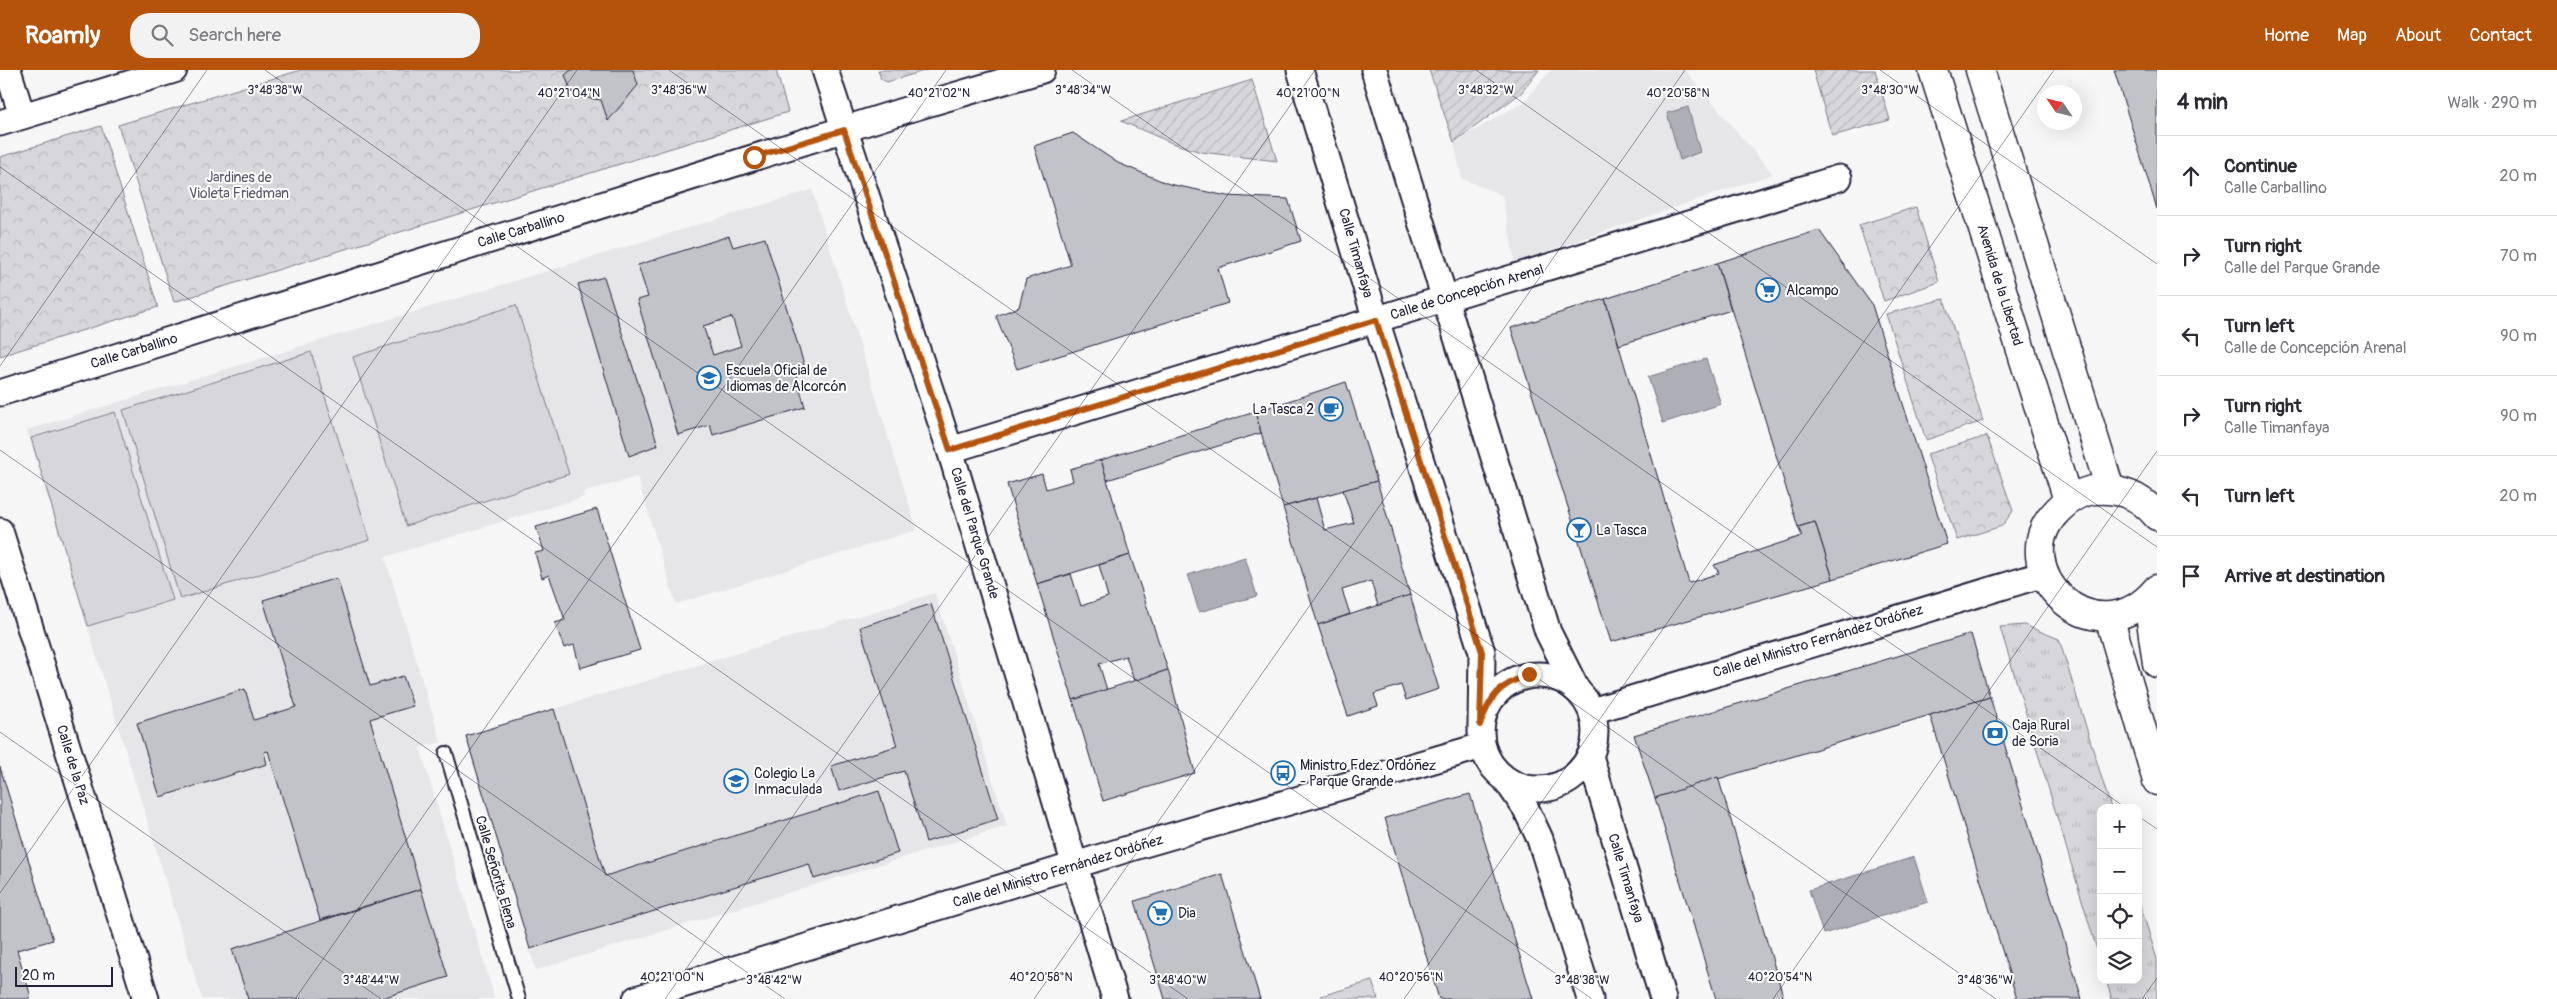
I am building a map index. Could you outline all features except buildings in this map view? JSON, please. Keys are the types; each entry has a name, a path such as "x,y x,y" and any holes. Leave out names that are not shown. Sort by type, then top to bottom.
{"street":[{"path":"8,70 11,119 174,70"},
{"name":"Calle del Parque Grande","path":"825,70 950,450 1115,999"},
{"name":"Calle Carballino","path":"0,393 1042,70"},
{"name":"Calle Timanfaya","path":"1300,70 1376,320 1482,652 1481,735"},
{"path":"1374,70 1548,632 1576,688 1592,711 1595,734 1590,756 1579,772 1563,784 1544,789 1524,788 1506,780"},
{"name":"Avenida de la Libertad","path":"1933,70 2068,500"},
{"path":"1980,70 2110,488"},
{"name":"Calle de Concepción Arenal","path":"950,450 1839,178"},
{"path":"2152,595 2130,612 2109,617 2088,615 2069,606 2054,592 2044,574 2040,553 2044,533 2053,514 2068,500 2088,491 2110,488 2128,493 2144,502 2157,516"},
{"name":"Calle de la Paz","path":"0,531 146,999"},
{"name":"Calle del Ministro Fernández Ordóñez","path":"1592,711 2044,574"},
{"path":"2152,595 2157,663"},
{"path":"2109,617 2157,781"},
{"path":"1576,688 1554,676 1529,674 1506,683 1489,701 1481,735 1491,766 1506,780 1526,809 1540,839 1590,999"},
{"name":"Calle del Ministro Fernández Ordóñez","path":"636,999 1074,866 1481,735"},
{"name":"Calle Timanfaya","path":"1590,756 1663,999"}],"lane":[{"name":"Calle Señorita Elena","path":"446,753 518,999"}],"shaded area":[{"path":"1551,70 1685,70 1773,174 1515,262 1502,195 1462,179 1454,142 1524,102"},
{"path":"1688,107 1700,152 1680,160 1667,113"},
{"path":"812,190 917,530 676,604 637,477 583,492 584,497 385,557 441,742 420,748 495,999 202,999 27,430"},
{"path":"1706,359 1721,404 1663,423 1648,377"},
{"path":"1245,557 1257,596 1199,612 1188,575"},
{"name":"Colegio La Inmaculada","path":"935,593 1007,826 536,970 465,736"},
{"path":"1914,857 1928,902 1823,934 1809,890"}],"green space":[{"name":"Jardines de Violeta Friedman","path":"301,70 776,70 788,112 174,302 118,125"},
{"path":"878,70 927,70 887,82 881,79"},
{"path":"1429,70 1539,70 1521,93 1454,142"},
{"path":"1813,70 1875,70 1890,120 1832,136"},
{"path":"1252,80 1277,161 1201,152 1172,143 1121,121"},
{"path":"101,126 158,307 0,356 0,157"},
{"path":"1916,207 1939,282 1884,301 1859,225"},
{"path":"1944,299 1983,421 1926,440 1886,314"},
{"path":"516,305 569,474 406,526 353,357"},
{"path":"311,352 370,540 180,599 123,410"},
{"path":"115,412 173,600 88,626 31,438"},
{"path":"1987,436 2013,511 2002,526 1957,540 1927,454"},
{"path":"2024,625 2059,639 2110,804 2097,804 2097,950 2000,627"},
{"path":"2142,911 2157,959 2157,999 2112,999 2107,984 2142,984"},
{"path":"1372,981 1378,999 1322,999 1321,996"}],"place":[{"name":"Alcampo","path":"1768,290"},
{"name":"Escuela Oficial de Idiomas de Alcorcón","path":"709,378"},
{"name":"La Tasca 2","path":"1331,409"},
{"name":"La Tasca","path":"1579,530"},
{"name":"Caja Rural de Soria","path":"1995,733"},
{"name":"Ministro Fdez. Ordóñez - Parque Grande","path":"1283,773"},
{"name":"Colegio La Inmaculada","path":"736,781"},
{"name":"Dia","path":"1160,913"}],"route":[{"path":"754,157 844,130 950,450 1376,320 1482,652 1480,725 1489,701 1506,683 1529,674"}]}
